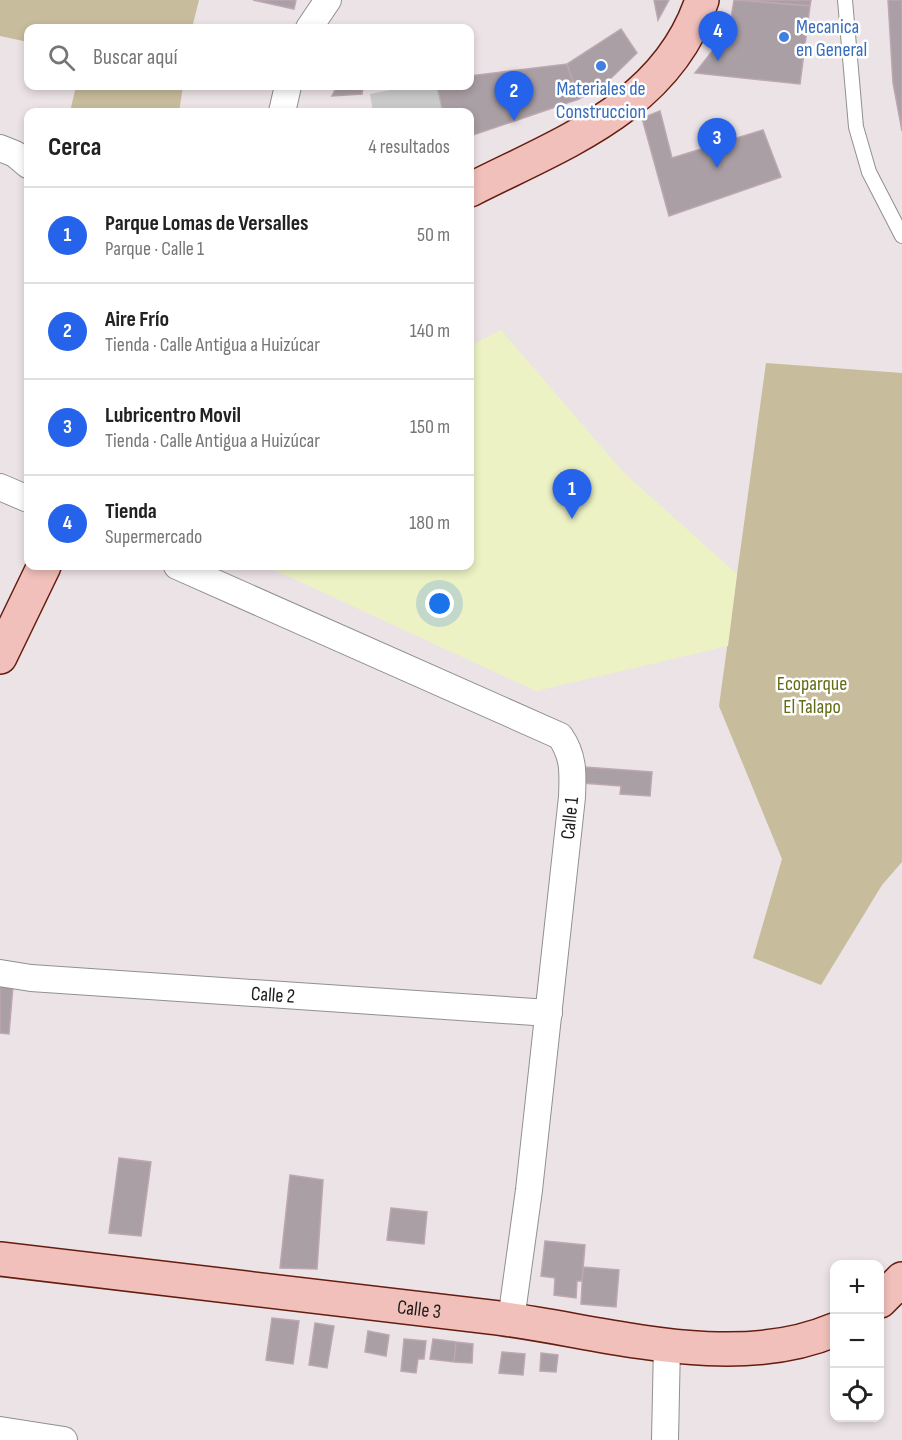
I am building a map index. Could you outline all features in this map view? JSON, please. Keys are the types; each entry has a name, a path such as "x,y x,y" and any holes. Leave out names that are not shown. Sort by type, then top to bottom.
{"street":[{"path":"312,24 328,0"},
{"path":"474,168 584,114 623,84 660,46 677,18 683,0"},
{"path":"474,188 600,124 639,94 676,56 692,28 702,0"},
{"path":"283,108 287,90"},
{"path":"0,148 15,154 24,162"},
{"path":"0,488 24,497"},
{"path":"0,657 42,570"},
{"name":"Calle 1","path":"186,570 560,736 573,761 549,1013 511,1320"},
{"name":"Calle 2","path":"0,973 43,979 549,1013"},
{"name":"Calle 3","path":"0,1259 511,1320 667,1345 743,1348 780,1346 811,1340 830,1332"},
{"path":"884,1296 902,1279"},
{"path":"665,1440 667,1345"},
{"path":"0,1430 64,1440"}],"lane":[{"path":"845,0 856,127 869,172 902,236"}],"shaded area":[{"path":"390,90 438,90 442,108 372,108 370,94"}],"green space":[{"path":"0,0 199,0 193,24 24,24 24,41 0,36"},
{"path":"75,90 182,90 180,108 71,108"},
{"path":"501,330 623,472 737,574 728,646 536,691 275,570 474,570 474,344"},
{"name":"Ecoparque El Talapo","path":"766,363 902,373 902,862 882,885 821,985 753,958 782,859 719,706"}],"building":[{"path":"253,0 296,0 294,9"},
{"path":"654,0 669,0 658,20"},
{"path":"734,0 810,6 800,84 695,73 729,30"},
{"path":"743,0 811,0 810,6"},
{"path":"888,0 902,0 902,131 893,83"},
{"path":"888,0 902,0 902,131 893,83"},
{"path":"621,29 637,53 605,84 579,99 567,64"},
{"path":"567,64 579,99 474,135 474,108 442,108 438,90 474,90 474,76"},
{"path":"335,90 362,90 362,94 332,96"},
{"path":"660,111 672,158 763,130 781,177 669,216 642,118"},
{"path":"584,767 652,772 650,796 620,794 621,786 582,783"},
{"path":"0,985 13,986 9,1034 0,1033"},
{"path":"119,1158 151,1162 141,1236 109,1233"},
{"path":"290,1175 323,1180 317,1269 280,1268"},
{"path":"391,1208 427,1212 424,1244 387,1240"},
{"path":"545,1241 585,1245 582,1281 577,1281 576,1298 554,1295 555,1278 541,1276"},
{"path":"583,1267 619,1270 616,1307 581,1304"},
{"path":"272,1318 299,1321 293,1364 266,1360"},
{"path":"315,1323 334,1326 327,1368 309,1365"},
{"path":"368,1331 389,1335 386,1356 365,1352"},
{"path":"404,1339 426,1341 424,1359 418,1359 416,1373 401,1371"},
{"path":"433,1339 456,1342 454,1362 430,1359"},
{"path":"456,1342 473,1344 472,1363 454,1362"},
{"path":"502,1352 525,1354 523,1375 499,1373"},
{"path":"541,1353 558,1355 556,1372 540,1371"}],"place":[{"name":"Mecanica en General","path":"784,37"},
{"name":"Tienda","path":"718,61"},
{"name":"Materiales de Construccion","path":"601,66"},
{"name":"Aire Frío","path":"514,121"},
{"name":"Lubricentro Movil","path":"717,168"},
{"name":"Parque Lomas de Versalles","path":"572,519"}]}
